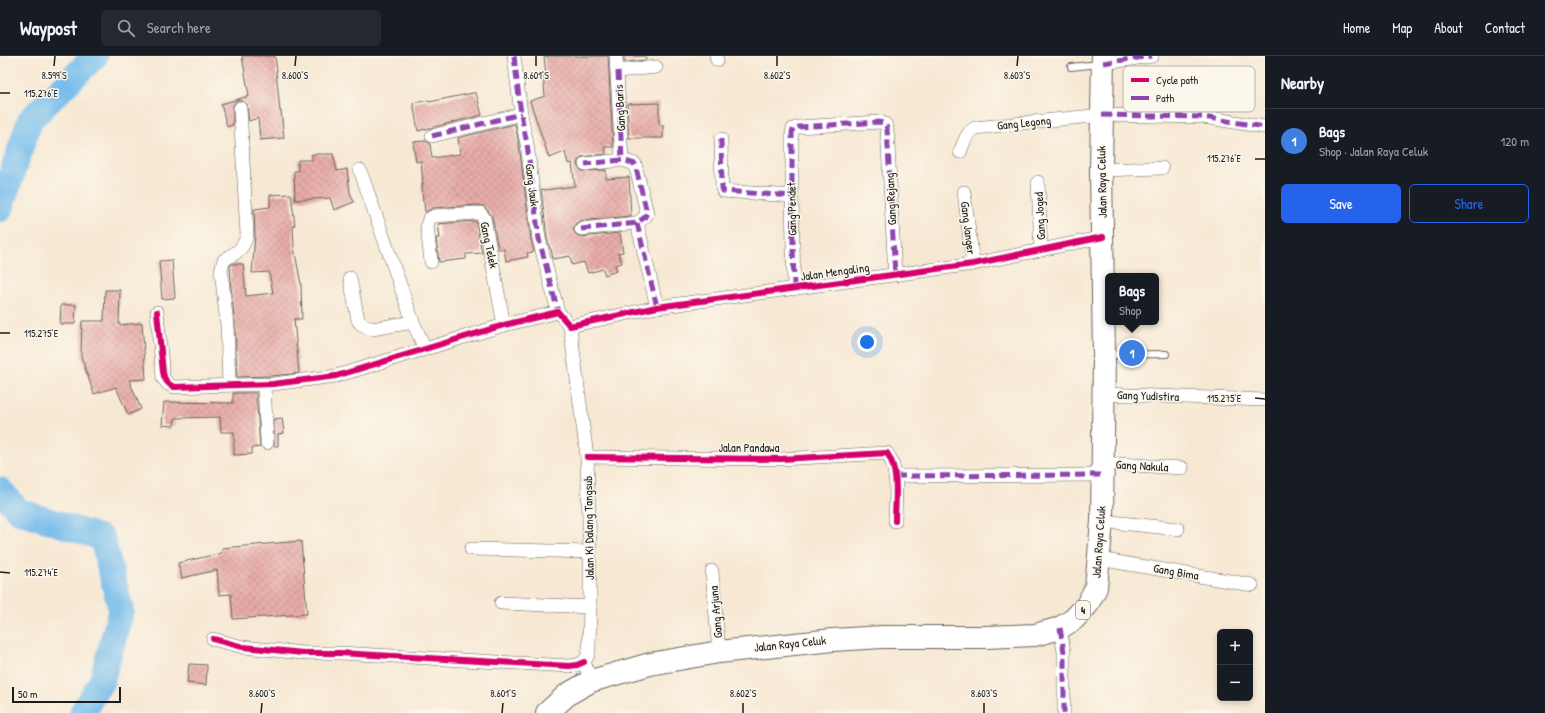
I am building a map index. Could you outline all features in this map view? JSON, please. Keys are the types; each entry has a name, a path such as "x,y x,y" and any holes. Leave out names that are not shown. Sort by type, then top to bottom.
{"highway":[{"name":"Jalan Raya Celuk","path":"1103,59 1101,170 1105,273"},
{"name":"Jalan Raya Celuk","path":"547,713 568,694 588,671 650,664 719,652 833,640 882,637 985,637 1035,635 1060,628 1074,619 1087,605 1096,588 1102,521 1103,394 1110,355 1108,325"}],"street":[{"name":"Gang Jauk","path":"514,56 539,239 558,312"},
{"name":"Gang Baris","path":"616,56 622,160"},
{"path":"1103,59 1152,56"},
{"path":"618,71 656,67"},
{"path":"229,385 227,325 221,270 224,260 241,249 244,245 247,234 240,108"},
{"path":"432,136 521,114"},
{"path":"1102,115 1203,117 1265,127"},
{"name":"Gang Legong","path":"960,152 968,134 975,128 1102,115"},
{"name":"Gang Pendet","path":"794,289 792,196 793,129 798,127 880,122 885,124"},
{"name":"Gang Rejang","path":"885,124 887,128 895,275"},
{"path":"721,139 723,191 792,196"},
{"path":"581,229 636,223 645,217 647,210 636,167 631,162 622,160 585,164"},
{"path":"1101,170 1162,168"},
{"path":"360,170 413,322 424,349"},
{"name":"Gang Joged","path":"1038,182 1041,250"},
{"name":"Gang Janger","path":"964,192 973,264"},
{"name":"Gang Telek","path":"431,262 427,226 429,219 434,216 476,212 480,213 484,218 504,325"},
{"path":"636,223 657,307"},
{"name":"Jalan Mengaling","path":"570,326 657,307 973,264 1103,237"},
{"path":"350,278 358,320 361,324 372,329 413,322"},
{"path":"157,312 162,372 168,384 174,387 264,384 336,376 504,325 558,312 570,326"},
{"name":"Jalan Ki Dalang Tangsub","path":"570,326 587,457 590,552 588,671"},
{"path":"264,384 267,443"},
{"name":"Gang Yudistira","path":"1103,394 1265,400"},
{"name":"Jalan Pandawa","path":"587,457 781,459 887,453 892,460 895,476"},
{"name":"Gang Nakula","path":"1102,469 1182,468"},
{"path":"895,521 895,476 1102,469"},
{"path":"1102,521 1178,529"},
{"path":"471,549 590,552"},
{"name":"Gang Bima","path":"1099,559 1252,585"},
{"name":"Gang Arjuna","path":"712,571 719,652"},
{"path":"501,603 590,607"},
{"path":"1060,628 1064,652 1064,713"},
{"path":"213,639 243,648 303,653 340,653 568,666 577,665 588,671"}],"lane":[{"path":"1071,67 1087,66 1103,59"},
{"path":"1110,355 1166,354"}],"building":[{"path":"242,56 275,56 284,138 260,140 258,118 249,121 247,104 240,100 236,101 233,105 233,125 227,127 221,104 249,96"},
{"path":"608,56 613,147 605,147 606,154 581,157 577,165 582,171 606,170 606,179 629,177 631,216 580,221 576,223 573,229 575,234 581,237 620,233 623,252 618,253 622,263 615,265 617,271 605,275 603,269 588,273 584,262 572,265 570,256 553,259 547,237 541,189 545,190 575,186 572,163 568,164 565,152 549,158 530,101 545,96 543,75 546,75 544,57"},
{"path":"624,56 646,56 646,60 624,62"},
{"path":"476,93 482,115 418,131 413,103 428,100 429,102"},
{"path":"659,103 659,125 663,125 663,138 629,138 627,104"},
{"path":"515,124 531,240 534,252 527,253 528,257 506,261 504,249 498,249 492,216 484,206 475,205 433,208 425,212 423,202 421,161 416,162 413,142 426,141 430,144 432,158 460,154 458,138"},
{"path":"312,154 333,154 337,171 347,169 350,193 354,202 334,210 330,198 295,200 294,171 298,171 298,160 312,160"},
{"path":"291,194 295,225 293,226 294,248 301,284 302,319 294,319 299,373 272,376 237,377 235,325 230,266 232,264 243,264 246,296 273,293 269,272 252,273 255,235 254,209 270,207 270,195"},
{"path":"476,221 482,253 466,254 466,259 439,262 436,238 440,238 438,224"},
{"path":"172,260 175,298 162,299 159,261"},
{"path":"105,290 120,290 119,325 142,323 146,379 129,380 141,409 128,415 116,387 94,394 81,356 82,321 104,321"},
{"path":"61,305 76,305 75,324 60,324"},
{"path":"233,393 256,393 260,447 252,448 252,454 234,455 234,432 221,432 220,417 175,418 174,426 162,425 164,402 233,403"},
{"path":"282,418 284,433 278,434 278,446 274,446 274,419"},
{"path":"301,541 307,614 233,619 231,594 219,595 217,570 182,578 178,563 222,553 222,548"},
{"path":"189,664 207,665 206,685 187,683"}],"waterway":[{"path":"0,209 30,120 95,56"},
{"path":"0,490 19,511 102,538 121,610 102,680 82,713"}],"marked path":[{"path":"514,56 539,239 558,312"},
{"path":"1103,63 1152,56"},
{"path":"618,71 622,160"},
{"path":"432,136 521,114"},
{"path":"1102,115 1203,117 1265,127"},
{"path":"794,289 792,133 793,129 798,127 880,122 885,124 887,128 895,275"},
{"path":"721,139 723,191 792,196"},
{"path":"581,229 637,223 645,217 647,213 635,164 622,160 585,164"},
{"path":"637,223 657,307"},
{"path":"895,476 1102,475"},
{"path":"1060,628 1064,652 1064,713"}],"cycle path":[{"path":"157,312 163,375 166,381 172,386 273,384 336,376 504,325 558,312 570,326 657,307 973,264 1103,237"},
{"path":"587,457 781,459 887,453 894,468 896,486 895,521"},
{"path":"213,639 243,647 303,653 340,653 569,666 584,662"}],"place":[{"name":"Bags","path":"1132,353"}]}
